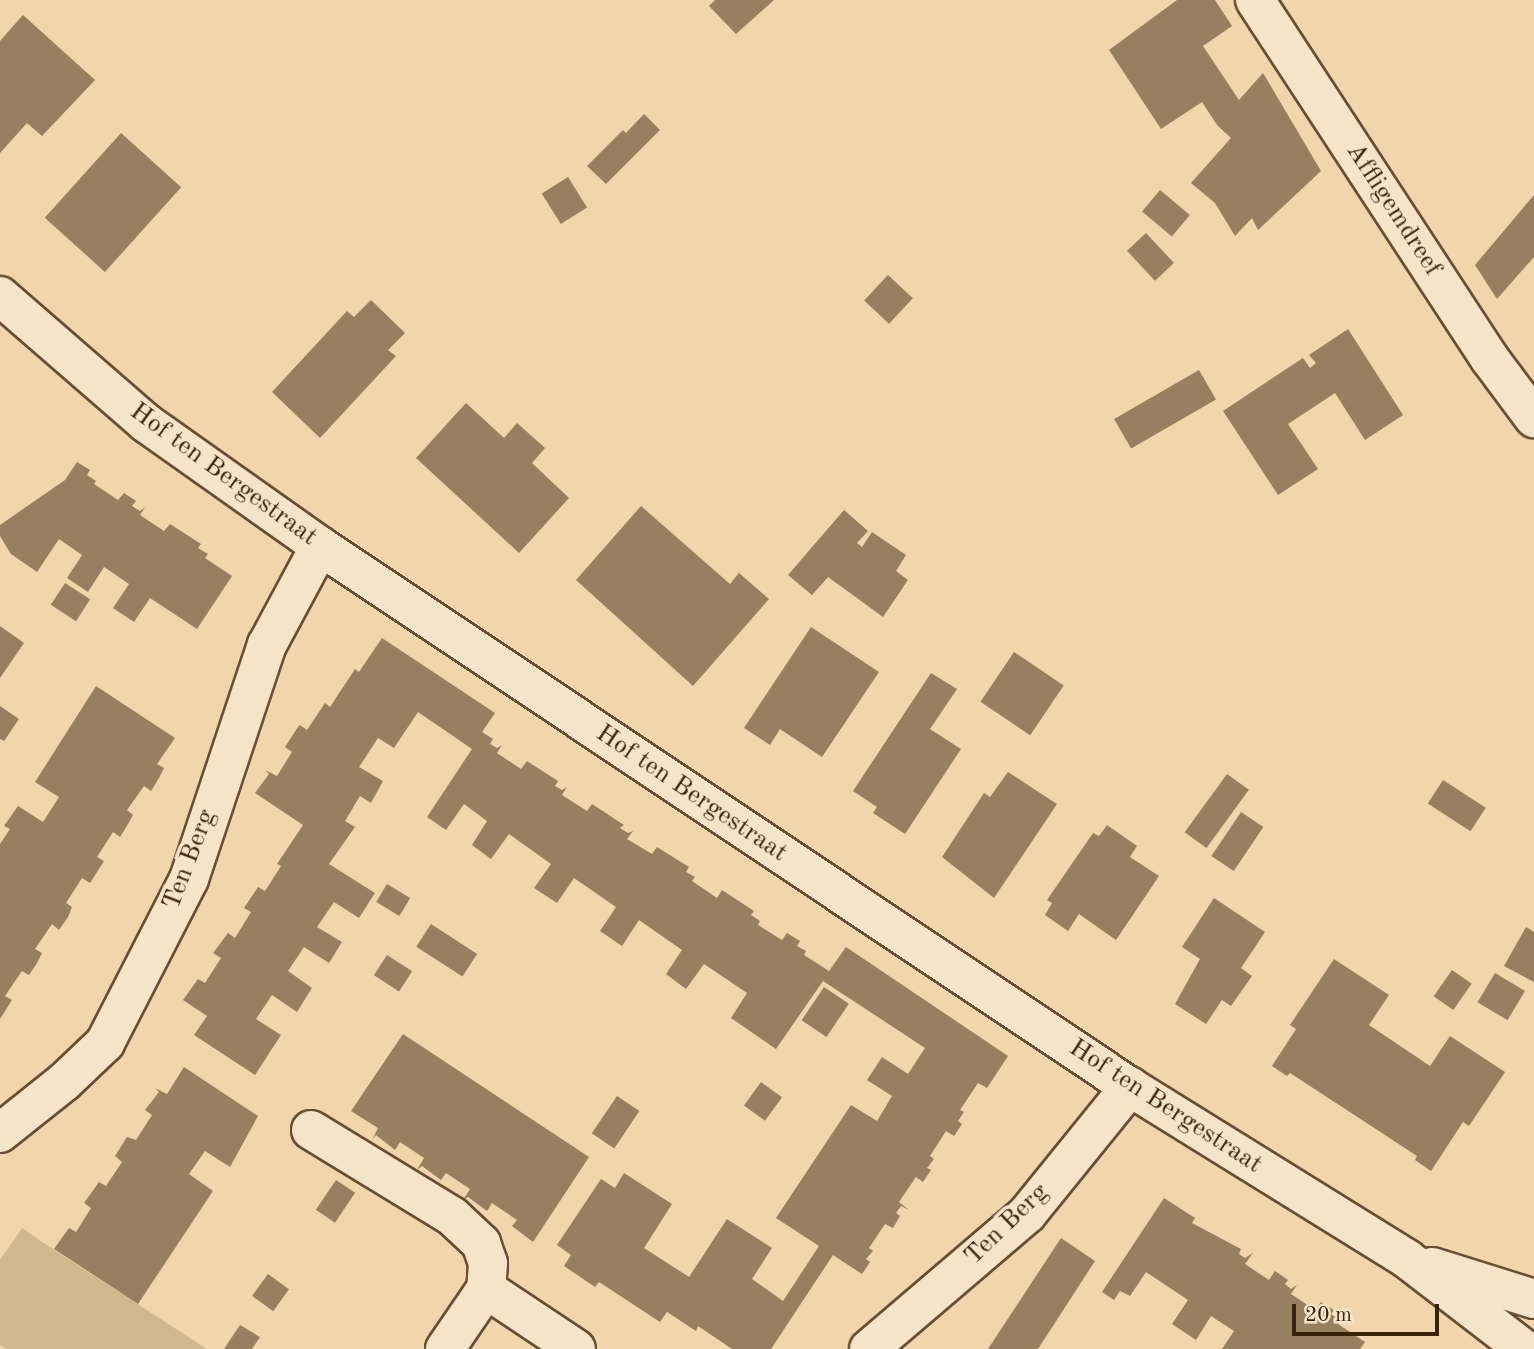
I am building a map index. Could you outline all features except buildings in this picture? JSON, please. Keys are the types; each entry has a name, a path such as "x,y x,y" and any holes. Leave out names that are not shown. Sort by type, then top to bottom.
{"street":[{"name":"Affligemdreef","path":"1255,0 1490,359 1534,418"},
{"name":"Hof ten Bergestraat","path":"0,296 146,423 320,546 1130,1087 1407,1259 1524,1349"},
{"name":"Ten Berg","path":"0,1133 64,1082 105,1043 189,879 267,645 320,546"},
{"name":"Ten Berg","path":"869,1349 1027,1214 1130,1087"},
{"path":"311,1130 452,1216 481,1243 488,1263 486,1289 444,1349"},
{"name":"Hof ten Bergestraat","path":"1407,1259 1534,1299"},
{"path":"486,1289 576,1349"}],"shaded area":[{"path":"22,1228 207,1349 7,1349 0,1345 0,1260"}]}
